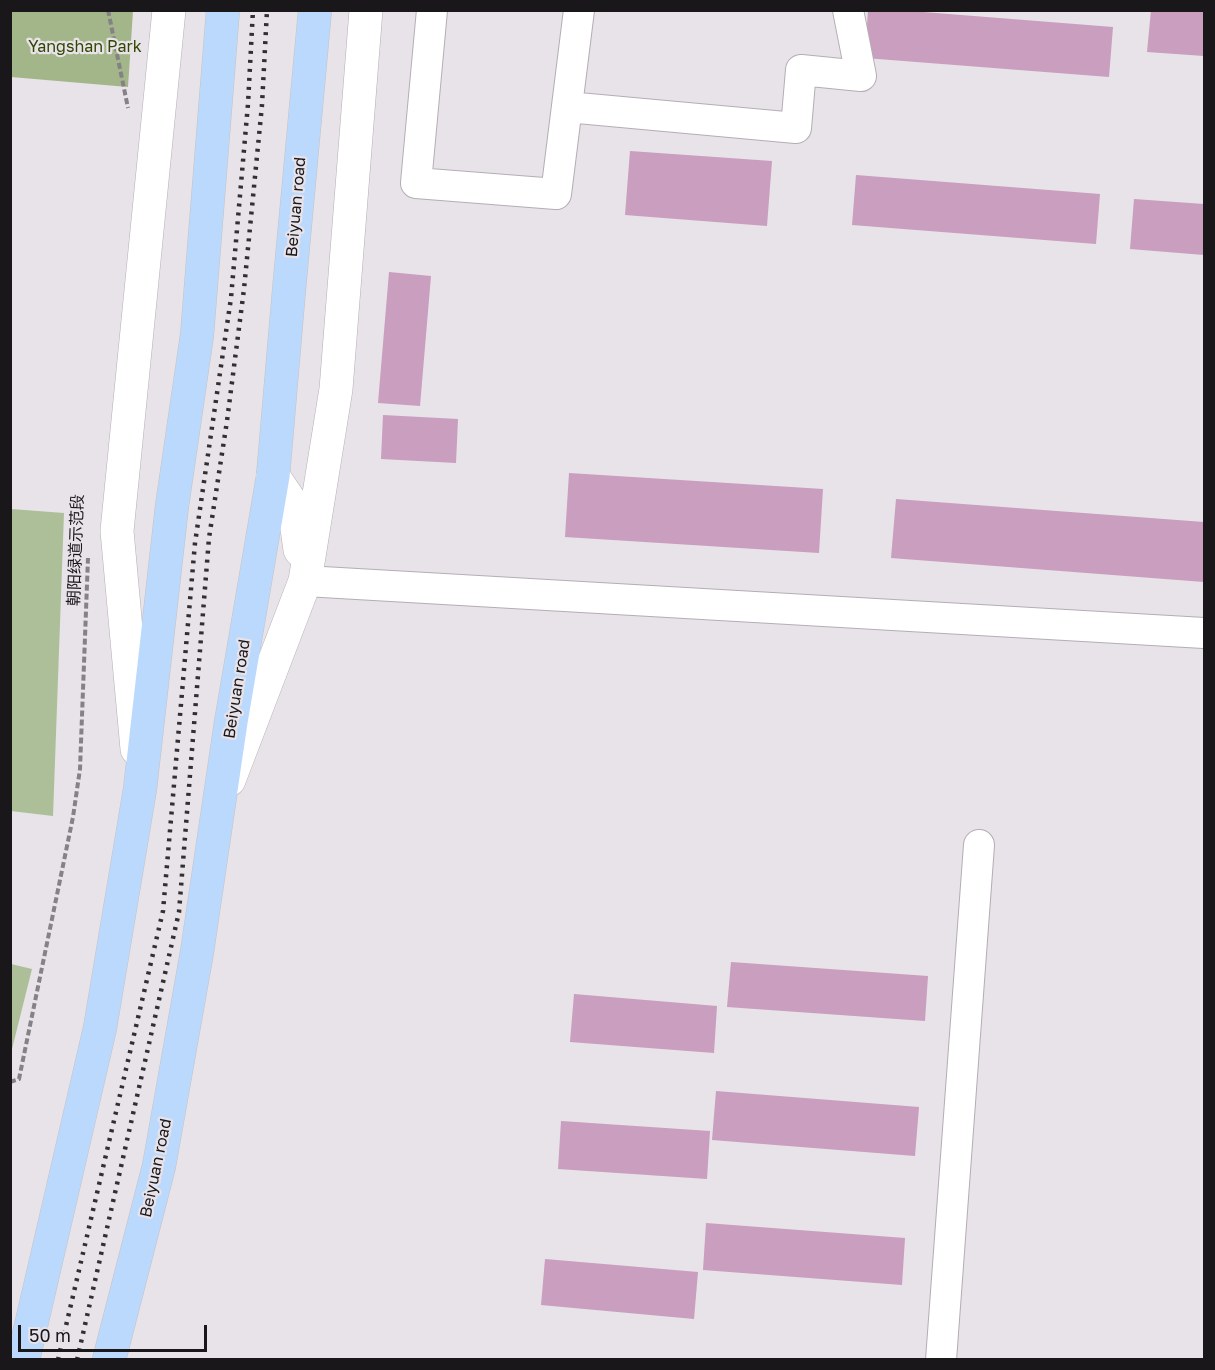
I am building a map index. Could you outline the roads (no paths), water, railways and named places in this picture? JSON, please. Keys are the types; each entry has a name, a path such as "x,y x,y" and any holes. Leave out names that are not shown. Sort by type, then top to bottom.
{"main road":[{"path":"23,1359 100,1028 140,789 172,506 197,335 223,10"},
{"name":"Beiyuan road","path":"109,1359 159,1166 197,952 231,722 273,476 315,10"}],"street":[{"path":"140,789 117,531 169,10"},
{"path":"219,807 305,581 336,389 366,10"},
{"path":"432,10 416,183 556,194 579,10"},
{"path":"567,107 796,128 801,70 861,76 848,10"},
{"path":"273,476 294,507 305,581"},
{"path":"305,581 1204,633"},
{"path":"941,1359 979,845"}],"railway":[{"path":"58,1360 163,911 195,543 231,298 248,104 253,10"},
{"path":"77,1360 179,912 209,538 244,289 262,105 267,10"}],"park label":[{"name":"Yangshan Park","path":"85,47"}]}
